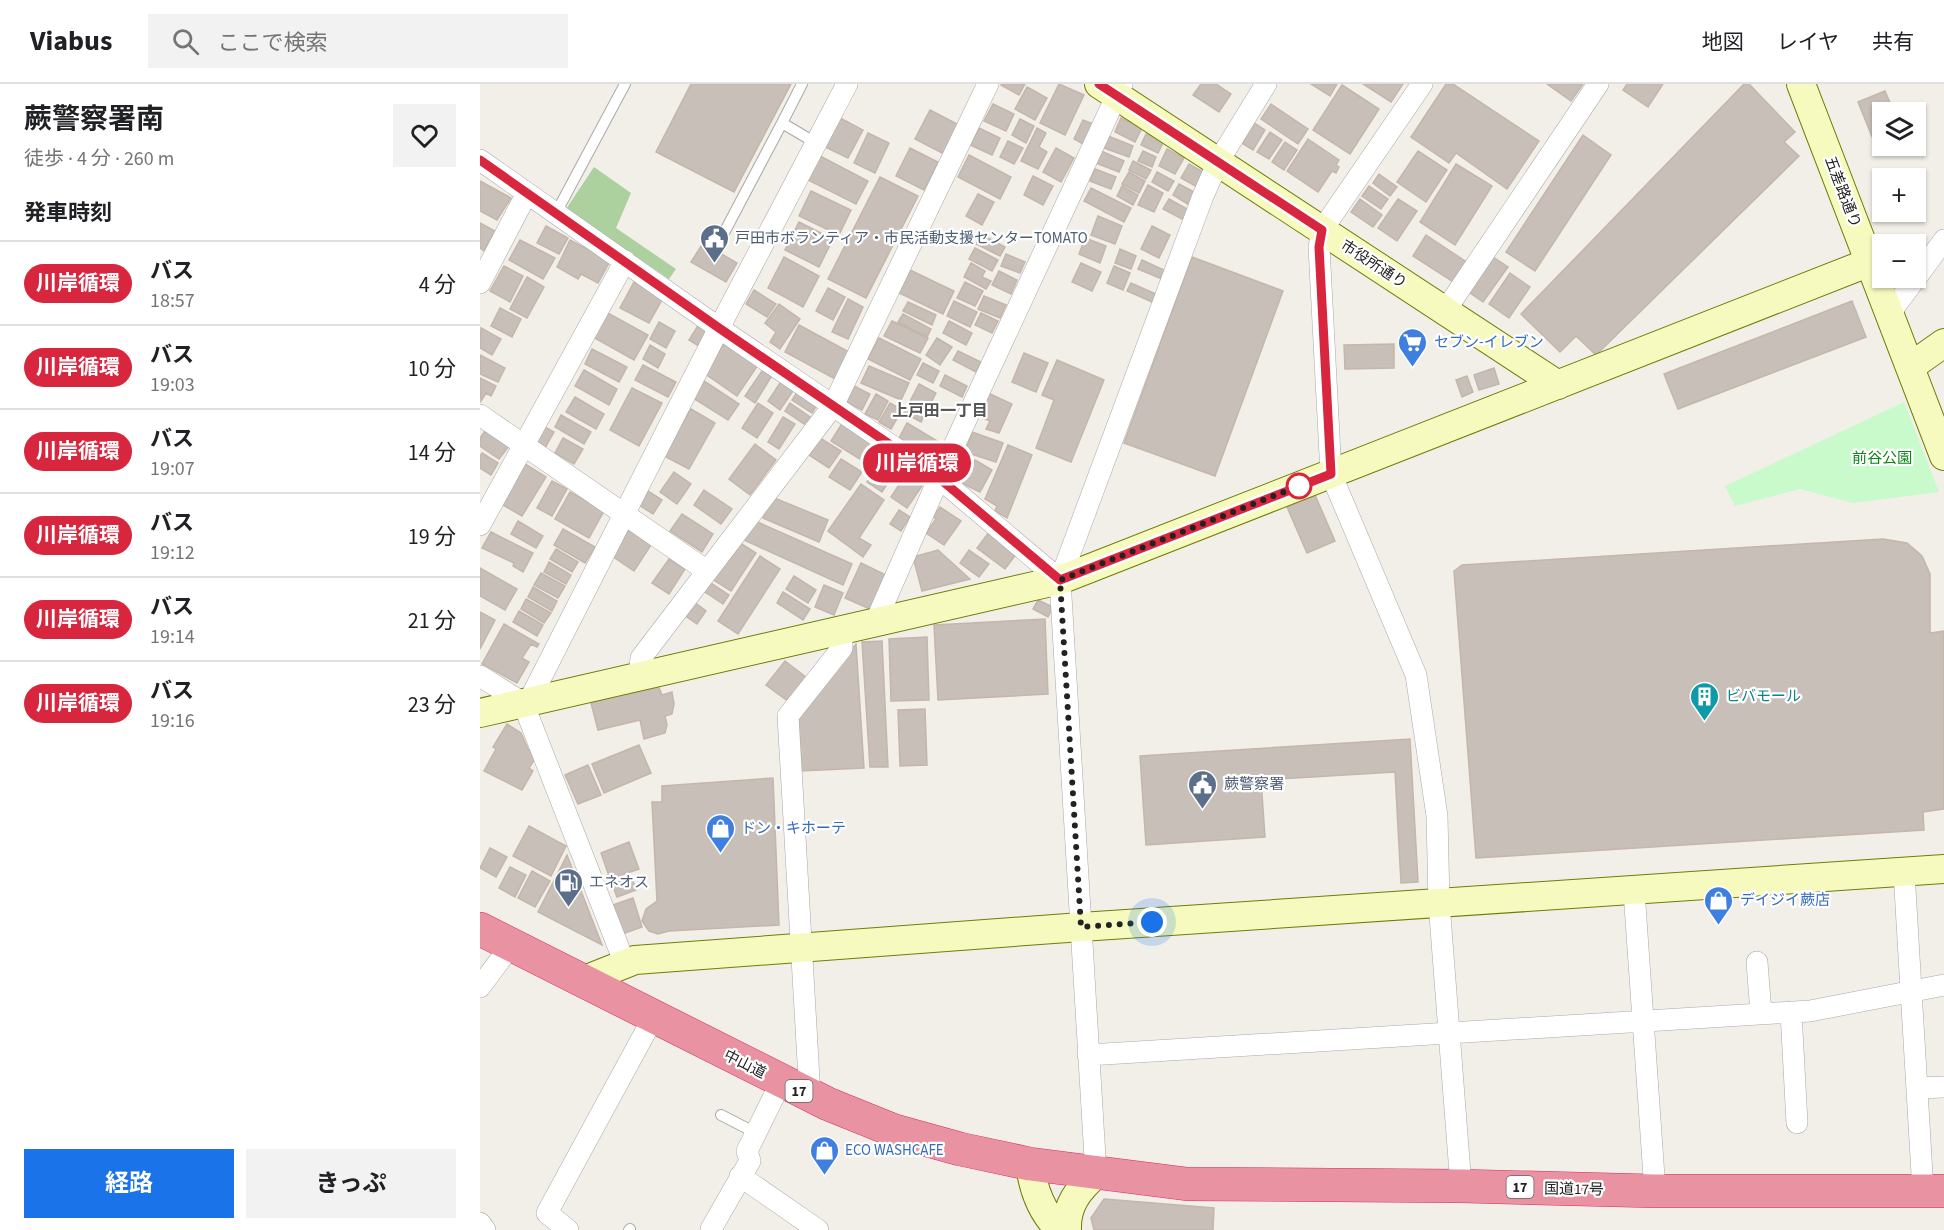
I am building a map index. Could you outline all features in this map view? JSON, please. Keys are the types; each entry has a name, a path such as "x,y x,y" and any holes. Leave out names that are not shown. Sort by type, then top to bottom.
{"highway":[{"name":"中山道","path":"480,929 781,1082 895,1131 960,1149 1030,1164 1096,1174"},
{"name":"国道17号","path":"1096,1174 1187,1184 1461,1186 1655,1191 1933,1191"}],"street":[{"path":"526,702 847,84"},
{"path":"639,677 641,658 833,406 988,84"},
{"path":"1067,1230 1068,1209 1074,1197 1096,1174 1060,580 1218,162 1266,84"},
{"path":"1422,84 1322,230 1319,247 1331,474 1416,675 1437,816 1439,903 1461,1186"},
{"path":"1445,311 1598,84"},
{"name":"五差路通り","path":"1801,84 1944,456"},
{"path":"875,623 1112,88"},
{"name":"市役所通り","path":"1112,88 1218,162 1558,385"},
{"path":"480,160 719,328 939,478 1060,580"},
{"path":"480,283 527,193"},
{"path":"1890,313 1944,240"},
{"path":"480,525 625,261"},
{"path":"480,713 1060,580 1870,262"},
{"path":"1910,368 1944,343"},
{"path":"480,416 706,571"},
{"path":"810,1096 788,716 842,648 842,630"},
{"path":"480,676 526,702 625,964"},
{"path":"582,981 635,960 1081,927 1944,869"},
{"path":"1904,872 1918,1088 1933,1191"},
{"path":"1634,891 1655,1191"},
{"path":"480,987 512,944"},
{"path":"1757,962 1761,1014"},
{"path":"1088,1055 1810,1011 1944,985"},
{"path":"1791,1012 1797,1123"},
{"path":"568,1230 547,1213 653,1018"},
{"path":"711,1230 750,1161 747,1151 781,1082"},
{"path":"1918,1088 1944,1087"},
{"path":"1030,1164 1032,1181 1041,1208 1060,1230"},
{"path":"740,1176 818,1230"},
{"path":"480,1223 485,1230"}],"lane":[{"path":"556,213 625,84"},
{"path":"725,231 802,84"},
{"path":"782,123 816,143"},
{"path":"721,1115 756,1133"}],"green space":[{"path":"594,167 631,193 616,228 676,269 669,279 566,209"},
{"name":"前谷公園","path":"1904,402 1939,492 1853,503 1800,489 1735,506 1725,486"}],"building":[{"path":"691,84 791,84 734,192 656,152"},
{"path":"1002,84 1025,84 1019,95"},
{"path":"1059,84 1084,95 1065,135 1040,123"},
{"path":"1201,84 1216,84 1231,94 1219,112 1193,95"},
{"path":"1311,84 1337,84 1330,96"},
{"path":"1363,84 1403,84 1391,102"},
{"path":"1446,84 1453,84 1539,141 1507,189 1456,153 1449,163 1411,137"},
{"path":"1547,84 1583,84 1571,101"},
{"path":"1627,84 1663,84 1648,107 1623,90"},
{"path":"1744,84 1749,84 1795,132 1784,142 1799,156 1596,355 1576,336 1560,352 1521,314"},
{"path":"1342,85 1379,109 1350,154 1313,130"},
{"path":"1027,87 1047,98 1035,120 1015,109"},
{"path":"1885,91 1890,102 1872,102 1872,137 1858,102"},
{"path":"993,104 1014,114 1006,131 984,121"},
{"path":"1271,104 1308,129 1298,144 1261,119"},
{"path":"930,110 959,125 944,154 915,139"},
{"path":"840,118 863,130 848,158 825,147"},
{"path":"1121,118 1142,128 1135,142 1115,132"},
{"path":"1020,119 1034,126 1026,143 1012,135"},
{"path":"1083,120 1093,124 1083,144 1074,139"},
{"path":"1253,122 1265,130 1253,150 1240,142"},
{"path":"979,128 1000,138 992,155 970,145"},
{"path":"1037,128 1046,133 1039,147 1047,152 1038,169 1021,161"},
{"path":"1270,132 1282,140 1269,159 1257,152"},
{"path":"868,133 889,143 875,173 854,163"},
{"path":"1146,134 1164,141 1158,153 1141,145"},
{"path":"1583,135 1611,155 1535,271 1506,252"},
{"path":"1108,136 1133,146 1129,157 1104,148"},
{"path":"1308,139 1339,160 1336,173 1332,171 1318,192 1287,171"},
{"path":"1008,141 1023,148 1014,164 1000,157"},
{"path":"1285,142 1297,150 1284,170 1272,162"},
{"path":"910,148 938,162 924,190 896,176"},
{"path":"1056,148 1074,158 1061,182 1043,172"},
{"path":"1167,149 1184,158 1175,174 1159,166"},
{"path":"1101,151 1124,161 1119,172 1096,163"},
{"path":"1143,151 1156,157 1152,167 1138,161"},
{"path":"1418,151 1447,170 1426,202 1397,182"},
{"path":"969,155 1011,177 1000,199 958,177"},
{"path":"820,156 868,181 856,204 808,180"},
{"path":"1133,161 1151,170 1146,179 1129,170"},
{"path":"1189,164 1205,173 1197,187 1181,178"},
{"path":"1456,164 1492,186 1455,245 1420,222"},
{"path":"1095,169 1116,177 1111,189 1090,181"},
{"path":"1129,172 1145,181 1139,193 1122,184"},
{"path":"1157,172 1174,181 1168,191 1152,182"},
{"path":"1379,174 1397,187 1390,196 1373,183"},
{"path":"1033,176 1053,186 1043,205 1024,195"},
{"path":"880,177 918,196 866,298 828,279"},
{"path":"480,181 511,198 497,220 480,211"},
{"path":"1179,184 1196,193 1189,205 1173,195"},
{"path":"1148,185 1163,193 1154,212 1138,205"},
{"path":"1122,186 1138,195 1133,205 1117,196"},
{"path":"1369,186 1388,199 1381,209 1362,196"},
{"path":"1091,188 1131,208 1124,222 1084,201"},
{"path":"811,191 851,210 839,235 799,216"},
{"path":"978,194 994,202 982,225 966,216"},
{"path":"1169,199 1189,210 1184,220 1163,209"},
{"path":"1360,199 1382,215 1373,227 1351,212"},
{"path":"1398,199 1417,211 1397,241 1378,228"},
{"path":"1098,216 1122,226 1115,244 1091,235"},
{"path":"799,222 833,239 819,267 785,250"},
{"path":"480,223 495,231 484,251 480,248"},
{"path":"546,226 568,238 559,254 537,243"},
{"path":"1152,226 1170,235 1159,258 1141,249"},
{"path":"981,234 1005,247 1000,256 976,244"},
{"path":"1426,235 1468,263 1455,283 1413,256"},
{"path":"1085,238 1106,246 1100,263 1079,254"},
{"path":"520,240 555,258 543,279 509,260"},
{"path":"570,240 610,261 598,283 581,274 578,279 557,267"},
{"name":"戸田市ボランティア・市民活動支援センターTOMATO","path":"703,243 737,263 726,282 691,262"},
{"path":"975,248 998,260 992,271 969,259"},
{"path":"1120,249 1136,256 1131,269 1115,263"},
{"path":"1006,254 1025,262 1020,273 1001,266"},
{"path":"1490,255 1508,267 1483,302 1466,290"},
{"path":"784,257 819,276 803,307 768,288"},
{"path":"1192,257 1283,291 1215,476 1124,443"},
{"path":"1142,260 1166,271 1162,279 1138,269"},
{"path":"971,263 985,271 982,277 991,281 986,289 964,277"},
{"path":"1081,263 1101,272 1092,291 1072,282"},
{"path":"504,266 523,276 510,302 490,291"},
{"path":"1114,266 1130,273 1123,290 1107,283"},
{"path":"910,270 954,291 943,314 899,293"},
{"path":"999,271 1017,280 1011,294 992,285"},
{"path":"1510,273 1530,287 1509,318 1489,304"},
{"path":"527,277 544,287 527,318 510,309"},
{"path":"634,282 663,298 649,323 620,308"},
{"path":"965,282 983,291 975,306 957,298"},
{"path":"1131,283 1156,294 1152,302 1127,291"},
{"path":"828,288 845,297 833,320 816,311"},
{"path":"754,290 776,304 767,317 746,304"},
{"path":"984,296 1006,305 1000,318 978,309"},
{"path":"848,299 863,307 848,339 832,332"},
{"path":"954,301 977,312 970,327 947,316"},
{"path":"1852,301 1866,337 1678,409 1664,374"},
{"path":"908,302 936,315 932,325 903,311"},
{"path":"779,304 800,319 780,349 770,342 776,332 765,323"},
{"path":"500,308 521,319 512,337 491,326"},
{"path":"604,311 648,335 634,360 591,336"},
{"path":"981,313 998,321 992,333 975,325"},
{"path":"903,314 931,329 927,337 898,322"},
{"path":"892,321 928,338 920,353 884,336"},
{"path":"949,321 972,333 966,345 943,333"},
{"path":"659,322 675,331 666,348 650,339"},
{"path":"699,324 712,332 702,348 689,340"},
{"path":"799,325 851,353 837,380 785,352"},
{"path":"481,328 501,339 492,355 480,348"},
{"path":"879,338 921,359 910,380 868,359"},
{"path":"937,338 952,347 940,365 926,355"},
{"path":"725,342 758,365 737,396 704,373"},
{"path":"1394,344 1394,368 1345,369 1344,345"},
{"path":"650,345 665,354 658,368 643,359"},
{"path":"592,349 627,367 619,382 585,364"},
{"path":"958,351 981,362 976,372 953,360"},
{"path":"1024,353 1048,363 1036,392 1012,382"},
{"path":"480,355 505,368 498,382 480,374"},
{"path":"1057,360 1104,380 1071,462 1036,448 1054,400 1042,395"},
{"path":"923,363 939,371 933,383 917,375"},
{"path":"643,365 676,382 668,397 635,380"},
{"path":"869,366 909,383 901,400 861,383"},
{"path":"764,368 773,374 755,403 745,396"},
{"path":"1494,368 1499,384 1479,390 1474,375"},
{"path":"584,370 617,389 609,405 575,386"},
{"path":"945,375 967,386 962,397 940,386"},
{"path":"1467,376 1473,392 1462,397 1456,380"},
{"path":"480,378 496,386 491,396 486,393 481,401"},
{"path":"782,380 795,388 780,410 768,401"},
{"path":"704,381 739,404 728,420 693,398"},
{"path":"919,384 936,393 921,422 904,413"},
{"path":"854,386 870,394 862,410 846,402"},
{"path":"632,388 662,403 639,446 610,430"},
{"path":"797,392 817,405 812,413 792,400"},
{"path":"988,393 1012,404 999,433 986,429 990,421 978,416"},
{"path":"876,394 888,401 878,420 865,414"},
{"path":"575,397 604,414 596,429 566,412"},
{"path":"758,403 773,413 757,438 742,428"},
{"path":"790,403 810,417 804,424 785,411"},
{"path":"890,403 902,410 891,429 879,422"},
{"path":"691,409 715,423 689,469 664,456"},
{"path":"561,415 591,432 584,444 555,427"},
{"path":"783,417 795,424 779,449 768,442"},
{"path":"843,422 878,445 866,463 831,441"},
{"path":"907,423 944,445 936,459 899,438"},
{"path":"541,425 554,432 545,448 532,441"},
{"path":"485,431 509,446 499,459 480,446 480,438"},
{"path":"972,432 1003,443 996,462 965,452"},
{"path":"563,438 583,449 574,464 555,453"},
{"path":"820,438 841,451 829,468 809,455"},
{"path":"755,444 776,460 750,495 729,479"},
{"path":"1008,445 1032,455 1007,518 995,511 997,506 985,499"},
{"path":"482,453 498,463 491,475 480,468"},
{"path":"886,453 901,463 882,492 867,482"},
{"path":"841,459 862,472 850,490 829,477"},
{"path":"975,460 992,470 980,492 959,482 968,464 972,466"},
{"path":"525,464 546,477 522,516 501,504"},
{"path":"674,472 691,484 677,504 660,492"},
{"path":"906,474 922,486 907,508 891,497"},
{"path":"552,481 567,489 552,516 537,508"},
{"path":"861,484 884,500 859,538 871,545 863,557 828,531"},
{"path":"704,490 732,509 721,524 694,505"},
{"path":"648,491 662,500 653,514 639,505"},
{"path":"570,492 604,511 589,538 555,519"},
{"path":"1315,495 1335,541 1307,553 1287,507"},
{"path":"772,497 828,520 819,542 763,518"},
{"path":"940,507 961,521 944,545 926,533 936,519 933,517"},
{"path":"899,510 910,517 901,531 890,524"},
{"path":"682,514 713,534 702,552 670,531"},
{"path":"753,520 852,564 843,585 744,540"},
{"path":"518,521 543,536 536,548 511,534"},
{"path":"563,529 595,547 585,563 554,545"},
{"path":"629,530 651,545 634,571 612,556"},
{"path":"491,532 533,553 523,572 513,566 514,563 482,548"},
{"path":"989,532 1017,553 1005,569 977,548"},
{"name":"ビバモール","path":"1883,539 1907,543 1922,556 1930,574 1930,633 1944,631 1944,809 1923,812 1924,830 1476,858 1454,571 1462,565"},
{"path":"737,541 756,553 731,591 712,579"},
{"path":"556,549 578,562 572,572 550,559"},
{"path":"938,550 970,579 922,591 913,557"},
{"path":"969,550 989,564 979,577 960,563"},
{"path":"760,556 780,569 738,634 718,621"},
{"path":"669,559 685,569 669,594 652,583"},
{"path":"549,562 571,575 566,584 544,572"},
{"path":"861,563 886,575 870,609 845,598"},
{"path":"480,568 517,589 505,610 480,596"},
{"path":"541,573 565,586 558,598 534,585"},
{"path":"794,576 816,590 808,603 786,589"},
{"path":"708,581 729,595 723,604 702,590"},
{"path":"824,585 843,593 834,615 815,607"},
{"path":"533,587 557,601 552,611 528,597"},
{"path":"783,592 810,609 803,620 777,603"},
{"path":"526,599 551,613 544,623 521,609"},
{"path":"1038,600 1053,607 1048,617 1033,609"},
{"path":"693,601 706,611 697,624 684,615"},
{"path":"519,611 543,625 537,636 513,622"},
{"path":"480,612 495,620 480,649"},
{"path":"1045,619 1048,694 938,700 934,625"},
{"path":"504,624 539,644 537,647 531,644 522,658 529,662 517,683 482,664"},
{"path":"927,637 929,700 891,701 889,639"},
{"path":"882,641 888,767 870,767 862,642"},
{"path":"856,644 864,768 800,771 798,711"},
{"path":"785,661 807,678 789,702 766,685"},
{"path":"658,685 662,695 672,692 674,704 672,714 665,716 667,725 665,733 644,739 640,720 598,730 591,703"},
{"path":"925,709 927,765 900,766 898,710"},
{"path":"507,724 521,733 528,749 538,754 529,768 533,771 522,790 484,771 496,749 493,747"},
{"name":"蕨警察署","path":"1410,739 1418,882 1401,883 1395,772 1261,780 1265,837 1146,845 1140,756"},
{"path":"639,745 651,773 604,793 592,764"},
{"path":"588,765 601,795 578,804 565,775"},
{"path":"773,778 779,925 669,931 658,934 649,931 642,921 646,909 657,901 652,802 662,802 662,786"},
{"path":"529,826 566,846 551,876 513,856"},
{"path":"629,842 639,869 610,879 601,853"},
{"path":"490,848 507,857 496,877 480,868"},
{"path":"567,855 602,945 538,912"},
{"path":"510,867 526,875 515,897 499,888"},
{"path":"532,871 550,881 535,907 518,898"},
{"path":"632,877 636,890 617,897 612,884"},
{"path":"633,898 642,927 622,934 613,905"},
{"path":"1104,1199 1214,1208 1213,1230 1094,1230 1091,1218"}],"bus line":[{"name":"川岸循環","path":"480,160 719,328 939,478 1060,580 1331,474 1319,247 1322,230 1099,84"}],"place":[{"name":"戸田市ボランティア・市民活動支援センターTOMATO","path":"714,264"},
{"name":"セブン-イレブン","path":"1413,368"},
{"name":"ビバモール","path":"1705,722"},
{"name":"蕨警察署","path":"1203,810"},
{"name":"ドン・キホーテ","path":"720,854"},
{"name":"エネオス","path":"568,908"},
{"name":"デイジイ蕨店","path":"1719,926"},
{"name":"ECO WASHCAFE","path":"824,1176"}],"district":[{"name":"上戸田一丁目","path":"940,410"}],"route":[{"path":"1152,922 1081,927 1060,580 1299,486"}]}
